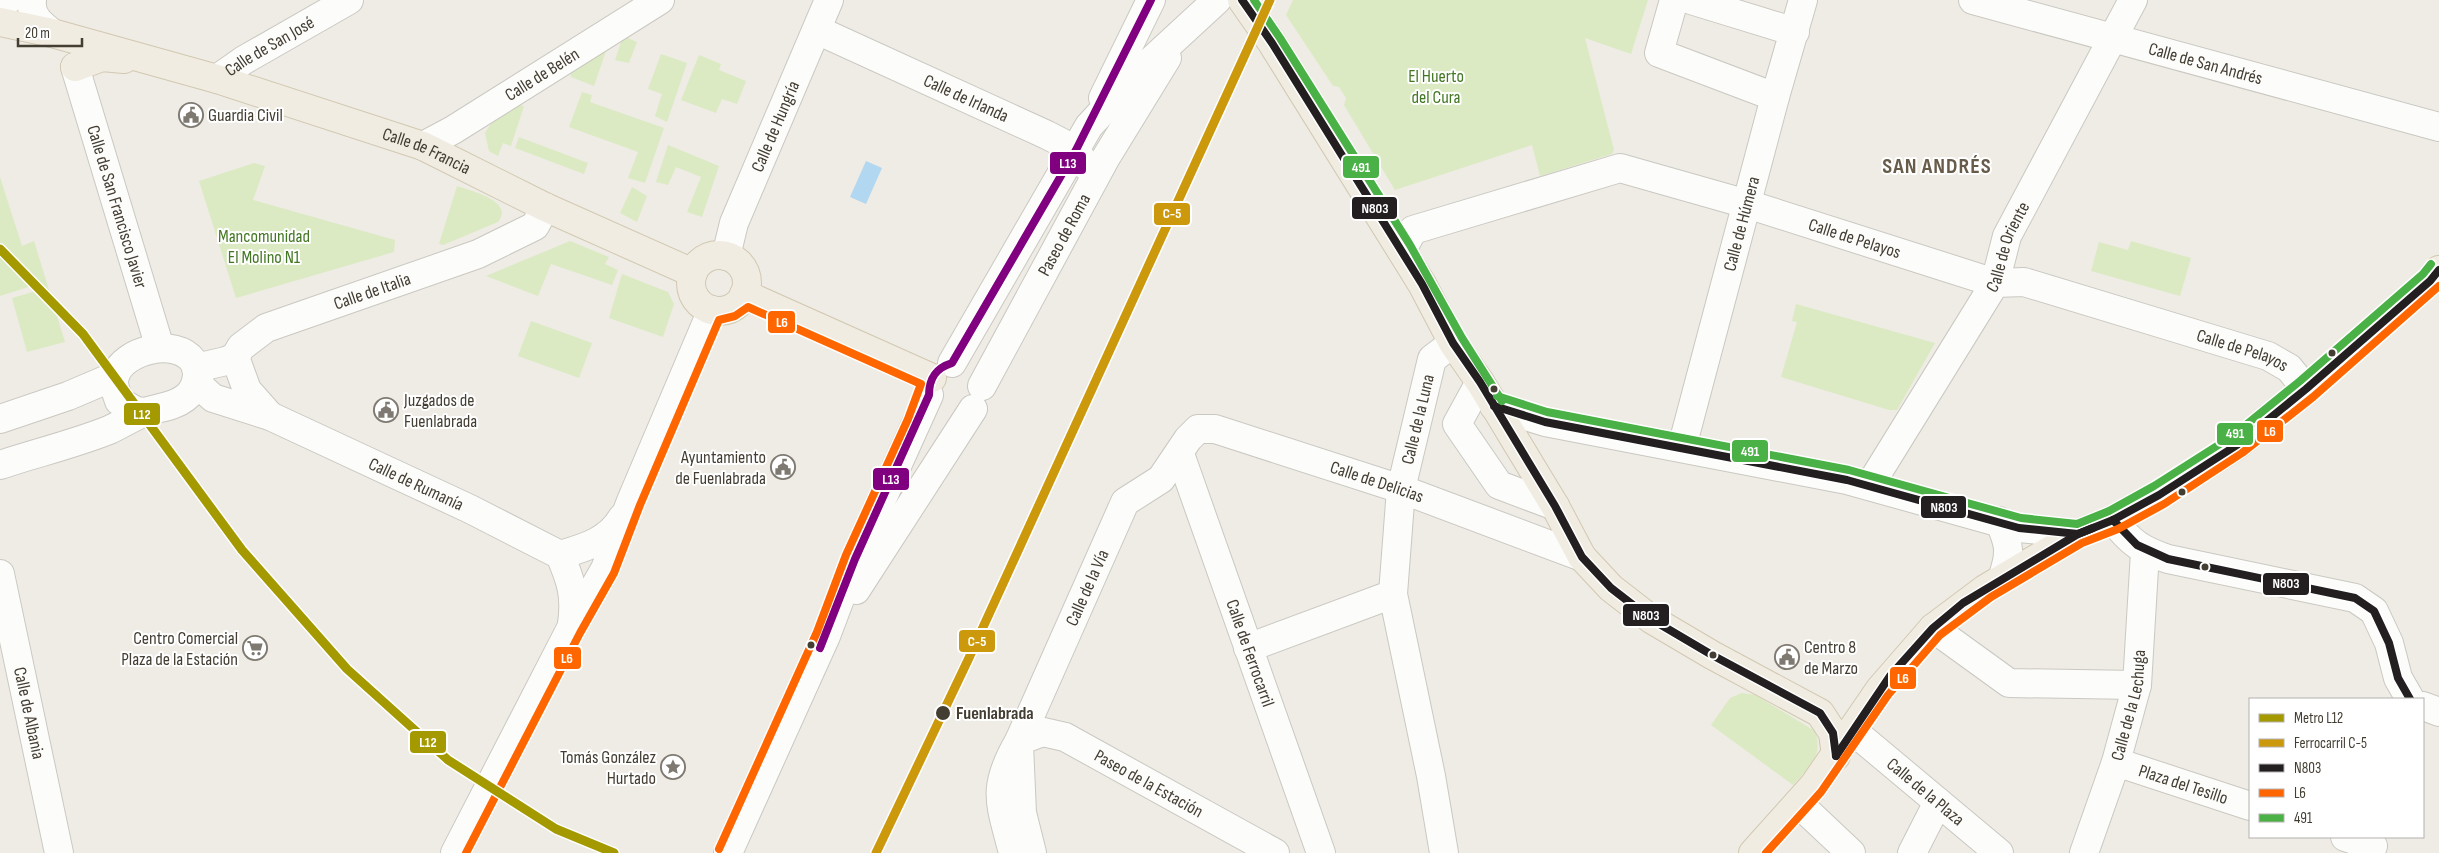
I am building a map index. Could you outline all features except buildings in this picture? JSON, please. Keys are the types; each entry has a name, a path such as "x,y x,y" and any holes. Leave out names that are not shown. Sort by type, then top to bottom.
{"main road":[{"path":"1242,0 1272,43 1402,250 1453,343 1480,382 1555,506 1582,557 1612,588 1651,619 1729,665 1820,713 1833,733 1836,756"},
{"name":"Calle de Francia","path":"0,22 52,33 217,79 423,146 545,207 692,273"},
{"name":"Calle de Francia","path":"75,67 102,57 148,60"},
{"path":"712,256 726,256 740,264 746,274 744,294 736,305 728,309 712,310 701,305 694,296 690,282 692,273 699,262 705,259 712,256"},
{"path":"1753,853 1798,803 1836,756 1885,682 1933,628 1963,603 2002,579 2078,534 2112,520 2159,495 2237,445 2436,279"},
{"path":"744,294 938,378"}],"street":[{"path":"0,3 8,0"},
{"path":"32,0 31,7 36,19 52,33"},
{"name":"Calle de San José","path":"217,79 244,60 349,0"},
{"name":"Calle de Belén","path":"423,146 453,130 660,0"},
{"name":"Calle de Hungría","path":"726,256 734,223 829,0"},
{"path":"1090,126 1151,0"},
{"name":"Paseo de Roma","path":"728,853 826,636 855,559 938,378 1090,126 1141,70 1216,0"},
{"path":"1674,0 1659,52 1775,97"},
{"path":"1691,0 1795,32"},
{"name":"Calle de Húmera","path":"1682,447 1775,97 1803,0"},
{"name":"Calle de San Andrés","path":"1974,0 2110,39 2439,127"},
{"name":"Calle de Oriente","path":"1870,485 1995,283 2007,236 2110,39 2133,0"},
{"name":"Calle de Irlanda","path":"817,30 1076,150"},
{"name":"Paseo de Roma","path":"826,636 977,397 1088,190 1181,33"},
{"name":"Calle de San Francisco Javier","path":"75,67 160,348"},
{"path":"1076,150 1085,163 1088,176 1088,190"},
{"name":"Calle de Pelayos","path":"1402,250 1414,230 1620,168 1747,204 1995,283 2024,282 2268,356 2289,368 2306,389"},
{"name":"Calle de Italia","path":"196,372 235,357 241,347 266,328 478,254 535,226 545,207"},
{"path":"455,853 571,628 605,569 712,310"},
{"name":"Calle de la Luna","path":"1444,853 1431,776 1393,594 1401,489 1432,358 1453,343"},
{"path":"0,419 68,396 115,376 130,358 145,351 160,348 184,354 192,360 196,372 191,393 184,399 166,408 145,412 108,430 0,465"},
{"name":"Calle de Rumanía","path":"235,357 248,390 270,416"},
{"path":"960,363 972,368 977,373 977,397 962,415 950,415 935,406 938,378 960,363"},
{"name":"Calle de Rumanía","path":"196,372 202,388 213,398 270,416 497,522 560,555"},
{"path":"115,376 115,389 120,402 136,411 145,412"},
{"path":"1480,382 1457,424 1499,484 1555,506"},
{"path":"1494,406 1544,422 1682,447 1870,485 2019,528 2078,534"},
{"name":"Calle de Delicias","path":"1180,454 1188,439 1198,429 1215,429 1401,489 1582,557"},
{"name":"Calle de Ferrocarril","path":"1180,454 1321,853"},
{"name":"Calle de la Vía","path":"1013,853 999,792 1005,766 1019,741 1125,502 1161,479 1180,454"},
{"path":"571,628 574,605 573,586 560,555 590,546 608,534 620,522 632,501"},
{"path":"2112,520 2128,539 2145,552 2355,598 2374,611 2389,643 2402,692"},
{"path":"1999,521 2009,542 2007,565 2002,579"},
{"name":"Calle de la Lechuga","path":"2085,848 2116,762 2137,685 2145,552"},
{"name":"Calle de Albania","path":"0,574 59,853"},
{"path":"1248,648 1393,594"},
{"path":"1933,628 2009,683 2137,685"},
{"path":"2424,706 2439,712"},
{"name":"Calle de la Plaza","path":"1852,730 1999,853"},
{"name":"Paseo de la Estación","path":"1019,741 1042,732 1065,737 1274,853"},
{"name":"Calle de la Vía","path":"1019,741 1022,813 1032,853"},
{"name":"Plaza del Tesillo","path":"2116,762 2249,806"},
{"path":"1912,853 1938,802"},
{"path":"1798,803 1851,853"},
{"path":"2348,838 2373,845"}],"green space":[{"name":"El Huerto del Cura","path":"1293,0 1648,0 1631,54 1585,38 1614,150 1612,154 1540,176 1532,145 1395,190 1344,105 1346,98 1339,87 1333,86 1286,15"},
{"path":"623,36 637,42 629,63 615,60"},
{"path":"607,48 594,86 571,77 570,72"},
{"path":"661,54 687,63 667,122 655,116 662,94 648,89"},
{"path":"699,55 721,64 719,70 746,81 737,104 722,99 716,113 681,100"},
{"path":"582,92 592,95 590,102 664,128 645,183 628,178 638,152 569,127"},
{"path":"518,105 524,106 511,146 503,143 498,156 489,151 485,133 495,117"},
{"path":"519,137 588,163 584,174 515,148"},
{"path":"668,145 719,166 702,217 687,212 701,177 676,167 668,185 656,182"},
{"name":"Mancomunidad El Molino N1","path":"254,163 265,166 253,200 395,240 394,252 236,298 199,181"},
{"path":"0,177 22,246 34,241 65,342 27,352 12,298 36,291 35,285 0,296"},
{"path":"457,186 489,198 501,208 502,215 498,222 443,245 439,244"},
{"path":"632,187 647,196 637,222 620,213"},
{"path":"570,241 609,257 605,264 618,270 612,285 551,264 538,296 486,276"},
{"path":"2131,241 2191,258 2180,296 2091,271 2099,242 2128,250"},
{"path":"622,274 668,292 674,304 663,337 609,318"},
{"path":"1796,304 1935,343 1897,410 1889,410 1781,377 1797,322 1792,321"},
{"path":"531,321 592,343 579,378 518,356"},
{"path":"1742,693 1755,695 1815,731 1818,747 1816,754 1809,767 1793,785 1711,725 1730,698"}],"water":[{"path":"866,161 882,168 866,204 850,197"}],"metro line":[{"name":"L12","path":"0,249 83,334 242,550 347,669 448,760 556,829 614,853"}],"rail line":[{"name":"C-5","path":"876,853 968,660 1270,0"}],"transit line":[{"name":"L13","path":"820,648 855,559 929,395 930,384 934,374 952,363 1076,150 1151,0"},
{"name":"N803","path":"1242,0 1272,43 1422,284 1453,343 1480,382 1555,506 1582,557 1611,588 1651,619 1712,655 1820,713 1833,733 1836,756"},
{"name":"491","path":"1254,0 1280,38 1410,245 1462,338 1502,401"},
{"name":"491","path":"1497,396 1547,412 1849,470 2021,518 2077,524 2109,511 2154,486 2231,437 2300,381 2423,274 2431,264"},
{"name":"N803","path":"1836,756 1890,676 1933,628 1963,603 2078,534 2113,520 2159,495 2237,445 2306,389 2430,281 2439,270"},
{"name":"L6","path":"1766,853 1821,792 1888,695 1940,635 1991,597 2082,543 2118,529 2164,504 2242,453 2313,397 2439,286"},
{"name":"L6","path":"466,853 580,633 614,573 640,505 719,320 735,316 748,307 921,384 908,419 846,555 817,632 719,849"},
{"name":"N803","path":"1494,406 1545,422 1847,480 2019,528 2078,534 2093,528"},
{"name":"N803","path":"2113,520 2137,545 2168,559 2355,598 2374,611 2389,643 2398,678 2409,698"}],"place":[{"name":"Guardia Civil","path":"191,115"},
{"name":"Juzgados de Fuenlabrada","path":"386,410"},
{"name":"Ayuntamiento de Fuenlabrada","path":"783,467"},
{"name":"Centro Comercial Plaza de la Estación","path":"255,648"},
{"name":"Centro 8 de Marzo","path":"1787,657"},
{"name":"Fuenlabrada","path":"943,713"},
{"name":"Tomás González Hurtado","path":"673,767"}],"district":[{"name":"SAN ANDRÉS","path":"1937,165"}]}
